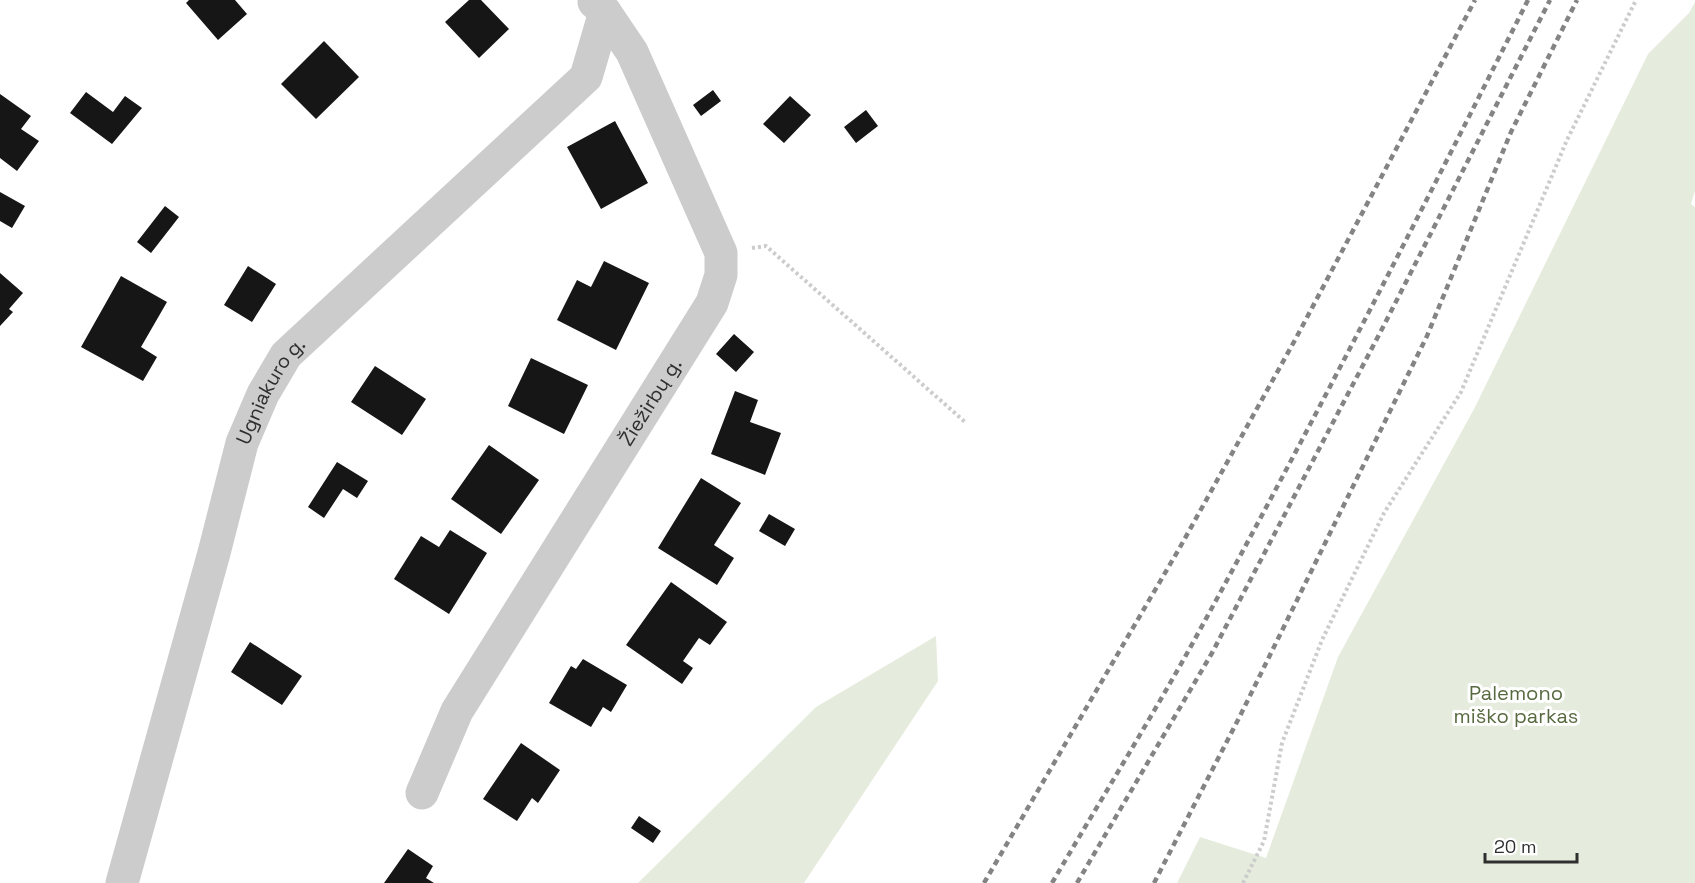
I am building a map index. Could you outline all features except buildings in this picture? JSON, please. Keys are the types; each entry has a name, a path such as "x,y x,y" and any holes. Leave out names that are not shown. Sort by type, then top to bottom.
{"street":[{"name":"Žiežirbų g.","path":"422,793 457,711 712,303 721,275 721,253 633,52 598,6"},
{"name":"Ugniakuro g.","path":"122,883 211,564 242,443 263,394 286,356 586,77 598,6"}],"path":[{"path":"1243,883 1264,841 1282,742 1322,640 1384,513 1461,392 1567,140 1636,0"},
{"path":"721,253 766,246 965,422"}],"green space":[{"name":"Palemono miško parkas","path":"1695,2 1695,191 1691,204 1695,207 1695,883 1177,883 1200,837 1266,858 1338,657 1474,409 1648,54 1689,13"},
{"path":"936,636 938,681 804,883 638,883 816,707"}],"railway":[{"path":"984,883 1179,549 1295,340 1475,0"},
{"path":"1052,883 1169,685 1229,576 1360,330 1528,0"},
{"path":"1077,883 1212,653 1382,329 1550,0"},
{"path":"1154,883 1240,716 1427,336 1511,132 1577,0"}]}
